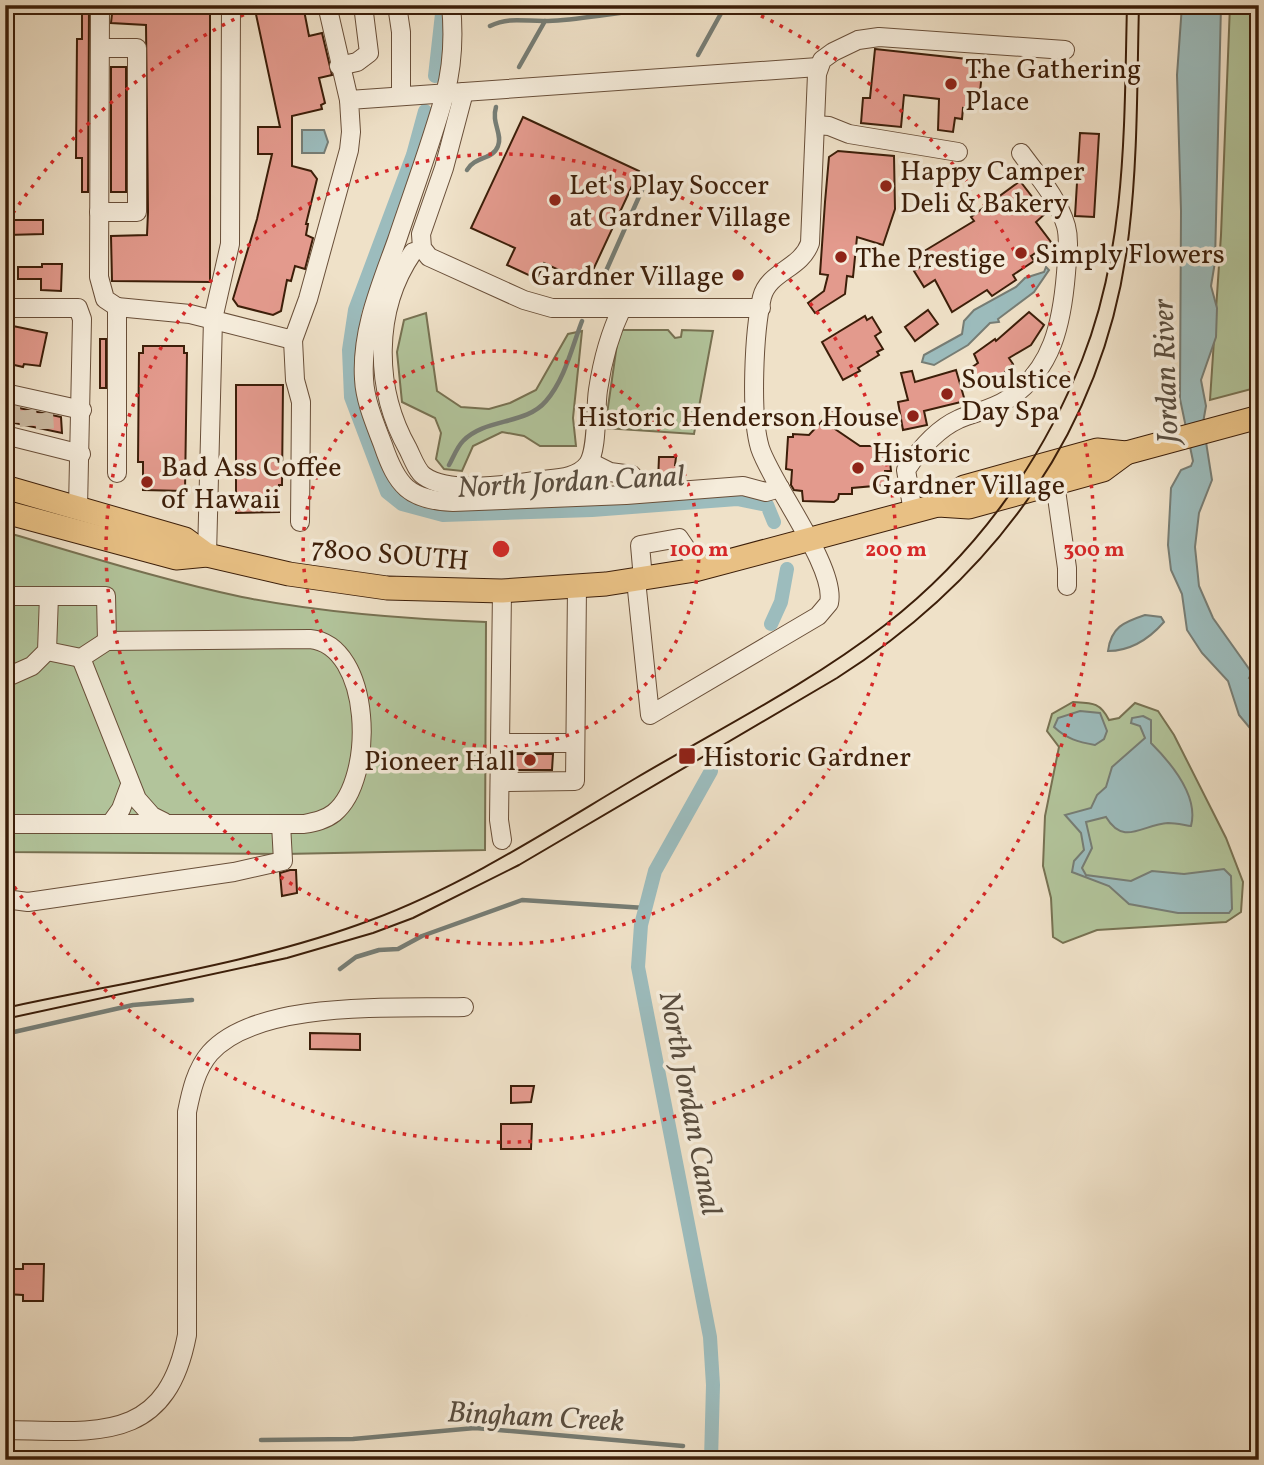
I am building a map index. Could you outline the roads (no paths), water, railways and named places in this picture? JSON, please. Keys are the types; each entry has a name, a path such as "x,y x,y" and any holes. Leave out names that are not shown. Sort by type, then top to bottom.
{"main road":[{"name":"7800 SOUTH","path":"5,512 176,558 207,555 289,574 358,584 502,591 576,587 640,580 700,569 938,505 969,507 1103,470 1126,453 1259,417"},
{"name":"7800 SOUTH","path":"938,505 964,487 1097,450 1126,453"},
{"name":"7800 SOUTH","path":"5,487 185,539 207,555"}],"street":[{"path":"100,5 100,285 109,303 117,307 162,310 213,320 293,340"},
{"path":"207,555 213,320 230,244 231,5"},
{"path":"300,522 301,402 295,380 293,340 308,299 349,150 351,132 349,100 327,5"},
{"path":"339,66 357,62 369,52 363,5"},
{"path":"397,5 401,32 401,94"},
{"path":"451,5 454,43 445,93 426,155 377,291 366,345 364,379 367,397 391,467 404,487 426,500 453,502 626,495 731,486 746,486 766,492 780,488"},
{"path":"700,569 679,538 640,545 650,715 824,611 830,598 829,586 808,541 761,451 755,423 761,308 768,284 800,260 810,243 818,67 826,57 849,44 879,37 1065,50"},
{"path":"99,212 137,212 137,48 100,48"},
{"path":"349,100 401,94 818,67"},
{"path":"464,92 444,168 421,234 421,244 426,254 534,304 552,308 761,308"},
{"path":"815,125 829,126 849,134 958,152"},
{"path":"912,512 906,470 913,459 950,424 995,406 1021,389 1044,363 1060,327 1068,244 1066,226 1051,194 1021,153"},
{"path":"413,252 402,268 384,321 384,386 393,422 423,476 446,485 499,485 576,475 590,462 598,389 614,326 622,308"},
{"path":"117,307 117,473"},
{"path":"5,308 78,308 82,319 78,508"},
{"path":"25,418 82,410"},
{"path":"25,418 80,454"},
{"path":"590,462 610,472 632,475"},
{"path":"1055,483 1068,568 1067,586"},
{"path":"501,782 575,780 576,587"},
{"path":"502,591 502,839"},
{"path":"5,596 106,596 107,642"},
{"path":"5,678 32,666 47,651 49,596"},
{"path":"5,824 315,822 332,814 354,781 360,752 362,720 357,695 337,650 326,642 310,639 107,642 80,658 47,651"},
{"path":"80,658 130,785 144,809 167,824"},
{"path":"500,743 575,743"},
{"path":"111,823 121,809 130,785"},
{"path":"5,899 28,902 234,872 283,861 281,824"},
{"path":"5,1430 119,1427 143,1415 167,1394 182,1363 187,1335 187,1112 192,1086 210,1053 236,1033 279,1018 323,1011 464,1007"}],"water":[{"path":"1182,5 1221,5 1215,262 1211,286 1217,308 1216,337 1201,380 1206,406 1203,423 1212,480 1199,513 1195,547 1199,586 1213,618 1252,673 1249,678 1258,686 1259,739 1239,715 1228,681 1202,653 1187,630 1182,594 1171,570 1168,545 1171,488 1181,470 1191,466 1193,461 1180,399 1181,211 1177,75"},
{"path":"302,130 324,130 328,142 324,153 302,153"},
{"path":"1046,267 1049,270 1034,292 998,319 999,322 990,323 968,345 934,365 922,362 924,355 962,334 964,321 974,310 1016,287 1025,278 1044,272"},
{"path":"1145,615 1161,617 1164,622 1139,643 1108,651 1115,631 1131,620"},
{"path":"1080,711 1100,713 1107,731 1104,739 1095,745 1073,739 1054,727 1058,718"},
{"path":"1143,716 1151,720 1151,743 1175,771 1187,792 1191,803 1191,826 1168,823 1127,832 1113,826 1106,817 1086,822 1092,848 1082,868 1086,875 1131,881 1152,871 1184,874 1224,869 1231,876 1232,909 1229,913 1178,913 1129,904 1109,886 1072,872 1074,861 1084,850 1081,833 1065,815 1091,808 1097,795 1106,787 1112,767 1145,738 1140,726 1131,723 1132,718"}],"waterway":[{"name":"North Jordan Canal","path":"435,76 443,5"},
{"path":"490,26 512,20 560,20 640,11 775,5"},
{"path":"698,55 724,8"},
{"path":"519,67 545,21"},
{"path":"467,170 475,162 492,154 498,146 496,107"},
{"name":"North Jordan Canal","path":"425,111 413,155 355,310 349,350 351,397 387,492 402,504 443,515 592,510 737,499 767,505 774,522"},
{"path":"602,280 642,190"},
{"path":"449,465 461,443 472,434 482,428 528,414 546,401 563,373 582,321"},
{"name":"North Jordan Canal","path":"771,624 781,602 787,569"},
{"name":"North Jordan Canal","path":"711,771 655,871 641,925 638,967 710,1337 713,1385 711,1460"},
{"path":"340,969 356,957 379,950 398,949 422,936 522,900 645,908"},
{"path":"5,1034 133,1005 192,1000"},
{"name":"Bingham Creek","path":"261,1440 353,1439 475,1428 683,1446"}],"tunnel":[{"path":"11,406 12,423"},
{"path":"27,410 29,426"},
{"path":"44,413 45,429"}],"tram line":[{"path":"5,1008 236,960 327,935 406,906 506,855 795,686 856,647 917,598 948,569 1002,506 1046,436 1082,360 1097,317 1115,229 1123,140 1127,5"},
{"path":"5,1019 287,958 373,933 413,918 519,865 837,678 895,637 947,592 994,543 1035,489 1069,431 1097,369 1117,303 1129,233 1136,148 1139,5"}],"place":[{"name":"The Gathering Place","path":"951,84"},
{"name":"Happy Camper Deli & Bakery","path":"886,186"},
{"name":"Let's Play Soccer at Gardner Village","path":"555,200"},
{"name":"Simply Flowers","path":"1021,253"},
{"name":"The Prestige","path":"841,257"},
{"name":"Gardner Village","path":"738,275"},
{"name":"Soulstice Day Spa","path":"947,394"},
{"name":"Historic Henderson House","path":"913,416"},
{"name":"Historic Gardner Village","path":"858,468"},
{"name":"Bad Ass Coffee of Hawaii","path":"147,482"},
{"name":"Historic Gardner","path":"687,756"},
{"name":"Pioneer Hall","path":"530,760"}],"water label":[{"name":"Jordan River","path":"1165,371"}]}
